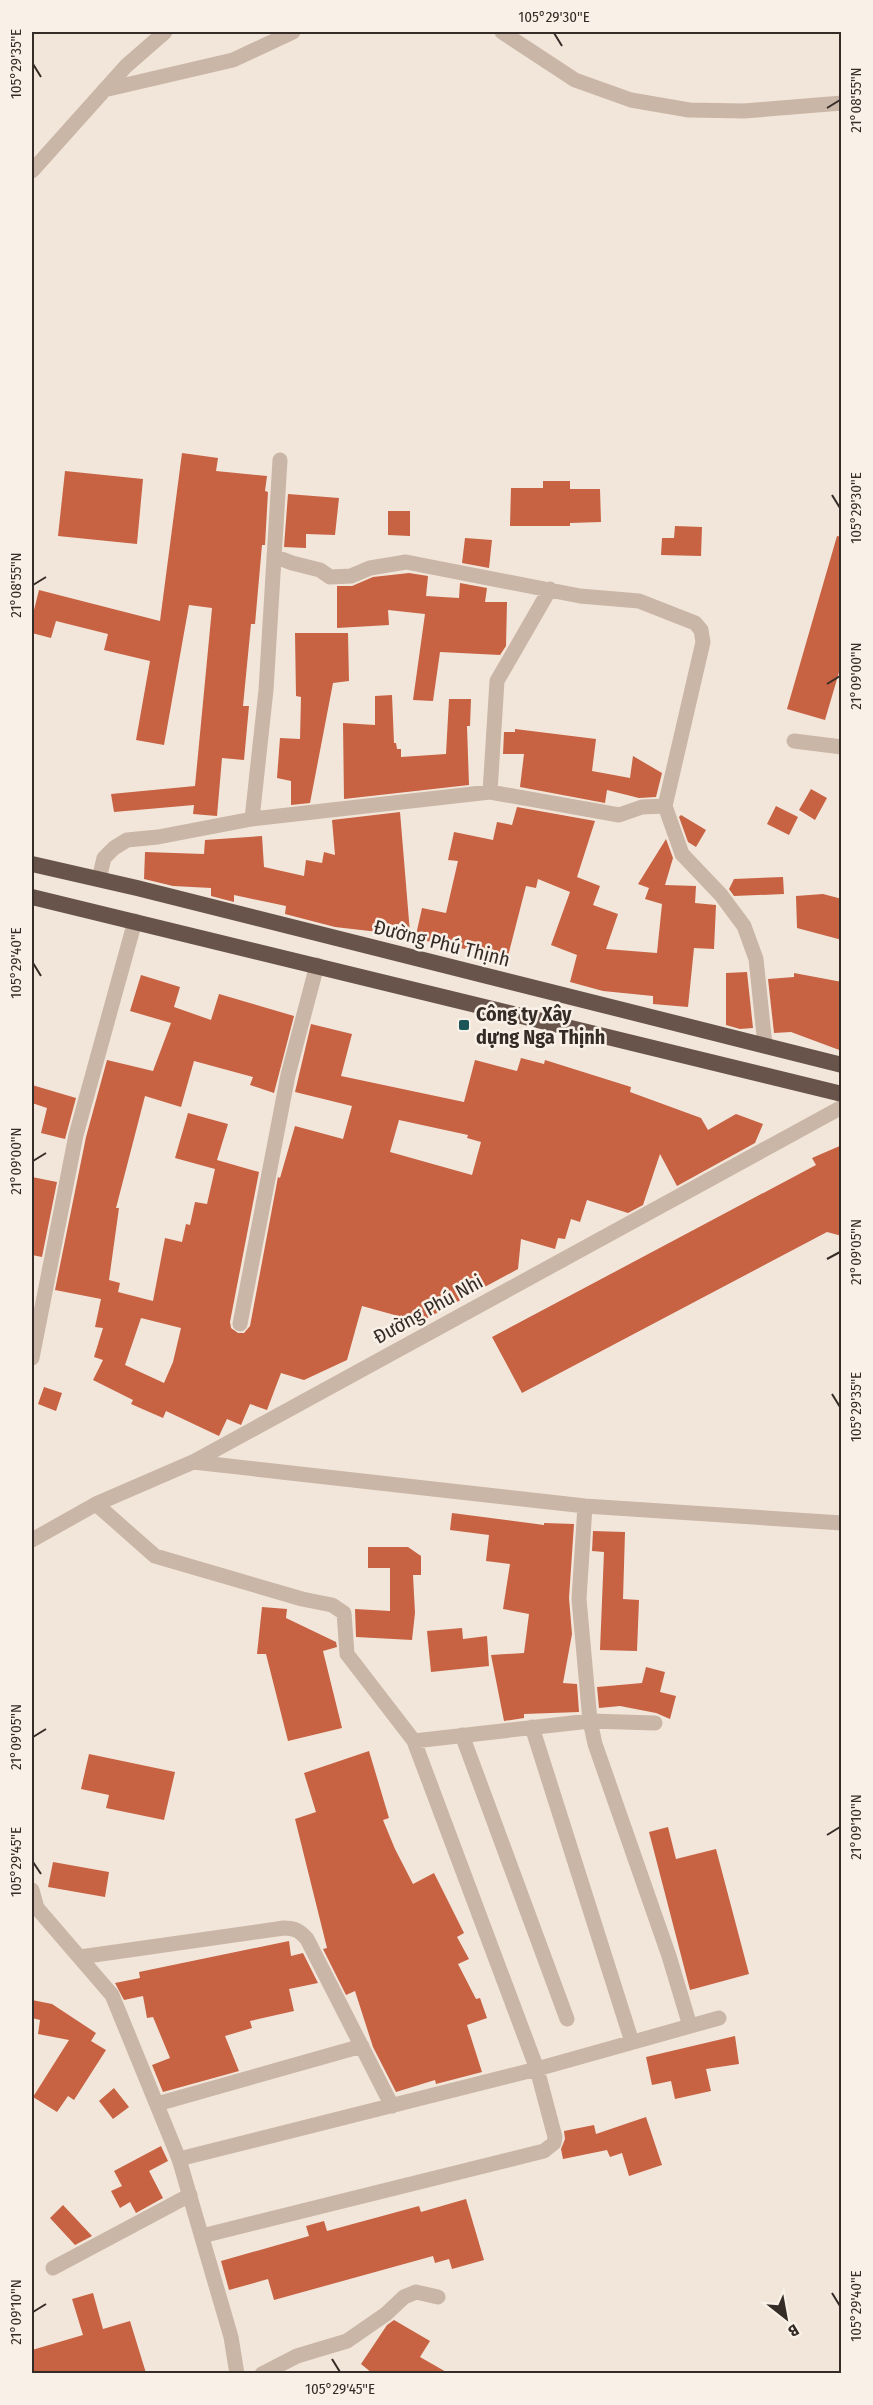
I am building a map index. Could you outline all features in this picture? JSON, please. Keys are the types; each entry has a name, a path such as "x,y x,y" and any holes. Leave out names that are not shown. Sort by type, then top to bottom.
{"highway":[{"name":"Đường Phú Thịnh","path":"32,864 842,1065"},
{"path":"32,897 842,1094"}],"street":[{"path":"32,171 126,66 165,32"},
{"path":"104,90 233,60 293,32"},
{"path":"502,32 574,80 631,100 688,110 744,111 842,103"},
{"path":"252,819 266,690 280,460"},
{"path":"274,556 320,570 330,577 351,576 370,568 406,562 580,596 639,600 699,625 703,642 666,806 682,854 721,896 744,926 756,959 765,1045"},
{"path":"490,792 496,681 550,589"},
{"path":"794,741 842,747"},
{"path":"99,879 104,858 127,840 158,837 252,819 490,792 619,814 642,807 666,806"},
{"path":"32,1358 76,1135 135,921"},
{"path":"240,1324 288,1075 317,965"},
{"name":"Đường Phú Nhi","path":"32,1540 96,1504 193,1462 842,1107"},
{"path":"193,1462 585,1506 842,1523"},
{"path":"96,1504 155,1556 302,1599 332,1605 344,1613 346,1654 414,1742 537,2068 555,2137 554,2143 544,2151 202,2236"},
{"path":"585,1506 579,1599 590,1721 595,1744 665,1944 690,2026"},
{"path":"414,1742 590,1721 655,1723"},
{"path":"532,1727 632,2042"},
{"path":"462,1735 567,2019"},
{"path":"32,1890 38,1908 112,1995 179,2159 231,2337 237,2373"},
{"path":"80,1957 294,1928 307,1939 392,2106"},
{"path":"179,2159 392,2106 719,2018"},
{"path":"157,2104 362,2046"},
{"path":"53,2268 190,2195"},
{"path":"262,2373 297,2356 347,2341 386,2314 405,2297 416,2292 438,2297"}],"building":[{"path":"182,453 218,458 216,471 267,476 265,545 262,545 255,624 251,624 243,706 249,706 244,760 222,758 217,816 193,814 194,805 114,812 111,794 195,786 212,608 189,605 164,745 136,740 150,661 104,650 108,634 56,621 51,638 32,633 32,618 39,590 160,621"},
{"path":"65,471 143,479 137,544 58,536"},
{"path":"543,481 570,481 570,489 600,489 601,522 570,523 570,526 510,526 511,488 543,488"},
{"path":"288,494 339,498 335,535 306,534 306,548 284,547"},
{"path":"388,511 410,511 410,536 388,535"},
{"path":"675,526 702,527 701,556 661,555 662,538 674,538"},
{"path":"837,536 842,537 842,662 825,720 787,709"},
{"path":"465,538 492,540 489,568 462,563"},
{"path":"409,573 428,576 426,596 459,598 460,583 487,588 485,602 507,602 506,646 500,655 440,652 433,701 413,700 425,614 388,610 389,625 337,628 337,586 352,586 373,577"},
{"path":"295,633 348,633 349,681 333,683 310,803 291,805 291,781 277,778 280,738 300,739 301,697 296,696"},
{"path":"392,695 394,743 397,749 401,749 401,757 446,754 449,699 471,699 470,726 467,726 469,785 344,799 343,723 375,725 375,696"},
{"path":"515,729 596,739 592,771 630,778 633,756 662,773 656,797 639,798 607,790 605,803 520,787 524,754 503,754 504,732 515,732"},
{"path":"811,789 827,798 815,820 799,810"},
{"path":"776,806 798,817 789,835 767,824"},
{"path":"517,807 595,821 577,877 600,886 593,905 618,914 606,949 657,953 662,904 645,899 649,888 638,884 666,839 673,858 665,885 696,886 695,903 716,905 714,949 694,948 688,1007 653,1004 653,996 603,991 570,982 577,955 551,945 570,892 538,879 536,888 526,886 508,956 422,940 423,936 416,935 422,908 446,913 458,861 448,860 454,832 493,840 497,822 512,825"},
{"path":"400,812 410,933 387,927 387,933 335,927 285,914 286,906 234,895 234,902 211,896 211,888 173,886 144,879 145,852 204,854 205,840 262,836 264,867 304,876 306,860 322,863 324,852 335,855 332,820"},
{"path":"681,815 706,830 696,847 688,842 679,817"},
{"path":"783,877 784,894 734,896 729,889 734,879"},
{"path":"823,894 842,899 842,940 797,928 796,896"},
{"path":"747,972 753,1028 740,1029 726,1025 726,973"},
{"path":"794,973 842,982 842,1051 791,1032 774,1033 768,979 794,977"},
{"path":"141,975 180,987 174,1007 211,1020 219,994 294,1016 274,1093 250,1085 253,1077 194,1061 181,1107 145,1096 116,1208 119,1208 109,1280 120,1283 118,1292 153,1301 165,1238 182,1242 186,1224 190,1225 195,1202 207,1204 215,1169 175,1158 188,1113 228,1124 217,1160 259,1172 230,1322 231,1328 238,1333 244,1333 250,1326 278,1177 280,1178 295,1126 343,1139 352,1106 295,1092 311,1024 352,1034 341,1076 464,1102 475,1060 517,1071 521,1058 544,1064 545,1060 631,1087 630,1092 701,1118 708,1130 736,1114 763,1124 755,1143 677,1186 660,1154 643,1205 628,1213 587,1200 580,1222 571,1219 565,1239 558,1238 555,1249 521,1239 518,1269 420,1322 362,1306 347,1360 304,1380 281,1373 267,1410 250,1404 241,1425 227,1419 219,1436 166,1411 163,1418 131,1404 133,1400 93,1380 103,1360 94,1357 103,1328 95,1327 101,1299 55,1290 86,1137 107,1060 153,1071 171,1023 130,1011","holes":["399,1120 468,1135 467,1138 481,1142 472,1175 390,1152","141,1318 181,1328 173,1362 164,1383 125,1365"]},
{"path":"32,1085 76,1098 65,1139 41,1133 47,1108 32,1103"},
{"path":"842,1145 842,1236 827,1232 522,1393 492,1337 816,1165 812,1158"},
{"path":"32,1177 57,1182 42,1257 32,1255"},
{"path":"44,1387 62,1393 56,1411 38,1404"},
{"path":"452,1513 544,1525 544,1523 574,1524 569,1598 572,1634 563,1683 577,1684 579,1712 524,1714 524,1718 504,1721 491,1655 524,1653 529,1614 503,1609 510,1564 486,1561 489,1535 450,1530"},
{"path":"593,1531 625,1532 623,1599 639,1600 637,1651 600,1650 604,1552 592,1551"},
{"path":"368,1547 408,1547 421,1556 421,1575 413,1575 415,1613 412,1640 356,1637 355,1609 390,1611 390,1568 368,1568"},
{"path":"262,1607 287,1609 286,1618 336,1642 337,1647 323,1651 342,1728 288,1741 266,1654 257,1654"},
{"path":"462,1628 463,1639 487,1636 489,1666 431,1672 427,1631"},
{"path":"646,1667 665,1672 660,1692 676,1696 670,1719 656,1713 620,1706 599,1708 597,1687 642,1683"},
{"path":"369,1751 389,1818 383,1820 395,1849 413,1884 434,1873 464,1933 457,1937 469,1959 458,1964 476,1999 480,1998 487,2018 467,2025 482,2072 436,2084 435,2080 396,2092 373,2047 355,1991 346,1995 323,1949 327,1948 295,1819 316,1812 304,1773"},
{"path":"89,1754 175,1772 164,1820 106,1808 109,1795 81,1789"},
{"path":"668,1827 676,1859 716,1849 749,1974 690,1990 649,1832"},
{"path":"53,1862 109,1872 105,1897 48,1887"},
{"path":"289,1941 291,1956 303,1953 318,1983 289,1989 294,2011 250,2021 252,2028 225,2036 239,2071 163,2092 152,2065 170,2058 153,2017 147,2018 143,1996 124,2000 115,1983 140,1978 139,1972"},
{"path":"32,2000 52,2004 96,2033 91,2041 106,2050 74,2100 68,2096 57,2112 33,2097 69,2040 38,2034 40,2020 32,2018"},
{"path":"735,2036 739,2064 706,2069 711,2091 675,2099 671,2081 652,2085 646,2057"},
{"path":"114,2088 129,2107 113,2119 99,2101"},
{"path":"646,2117 662,2165 629,2176 622,2153 610,2157 607,2150 563,2159 561,2149 565,2139 564,2131 594,2125 596,2134"},
{"path":"161,2146 168,2161 149,2171 163,2198 136,2213 130,2202 120,2208 111,2191 122,2186 114,2171"},
{"path":"466,2199 484,2260 452,2269 449,2259 435,2263 433,2256 274,2300 268,2279 229,2290 221,2261 309,2236 306,2226 324,2221 327,2231 419,2206 421,2212"},
{"path":"63,2205 92,2236 75,2245 50,2218"},
{"path":"93,2293 103,2329 130,2321 146,2373 32,2373 32,2350 83,2335 72,2299"},
{"path":"394,2320 430,2341 420,2357 448,2373 372,2373 361,2364 387,2325"}],"place":[{"name":"Công ty Xây dựng Nga Thịnh","path":"464,1025"}]}
